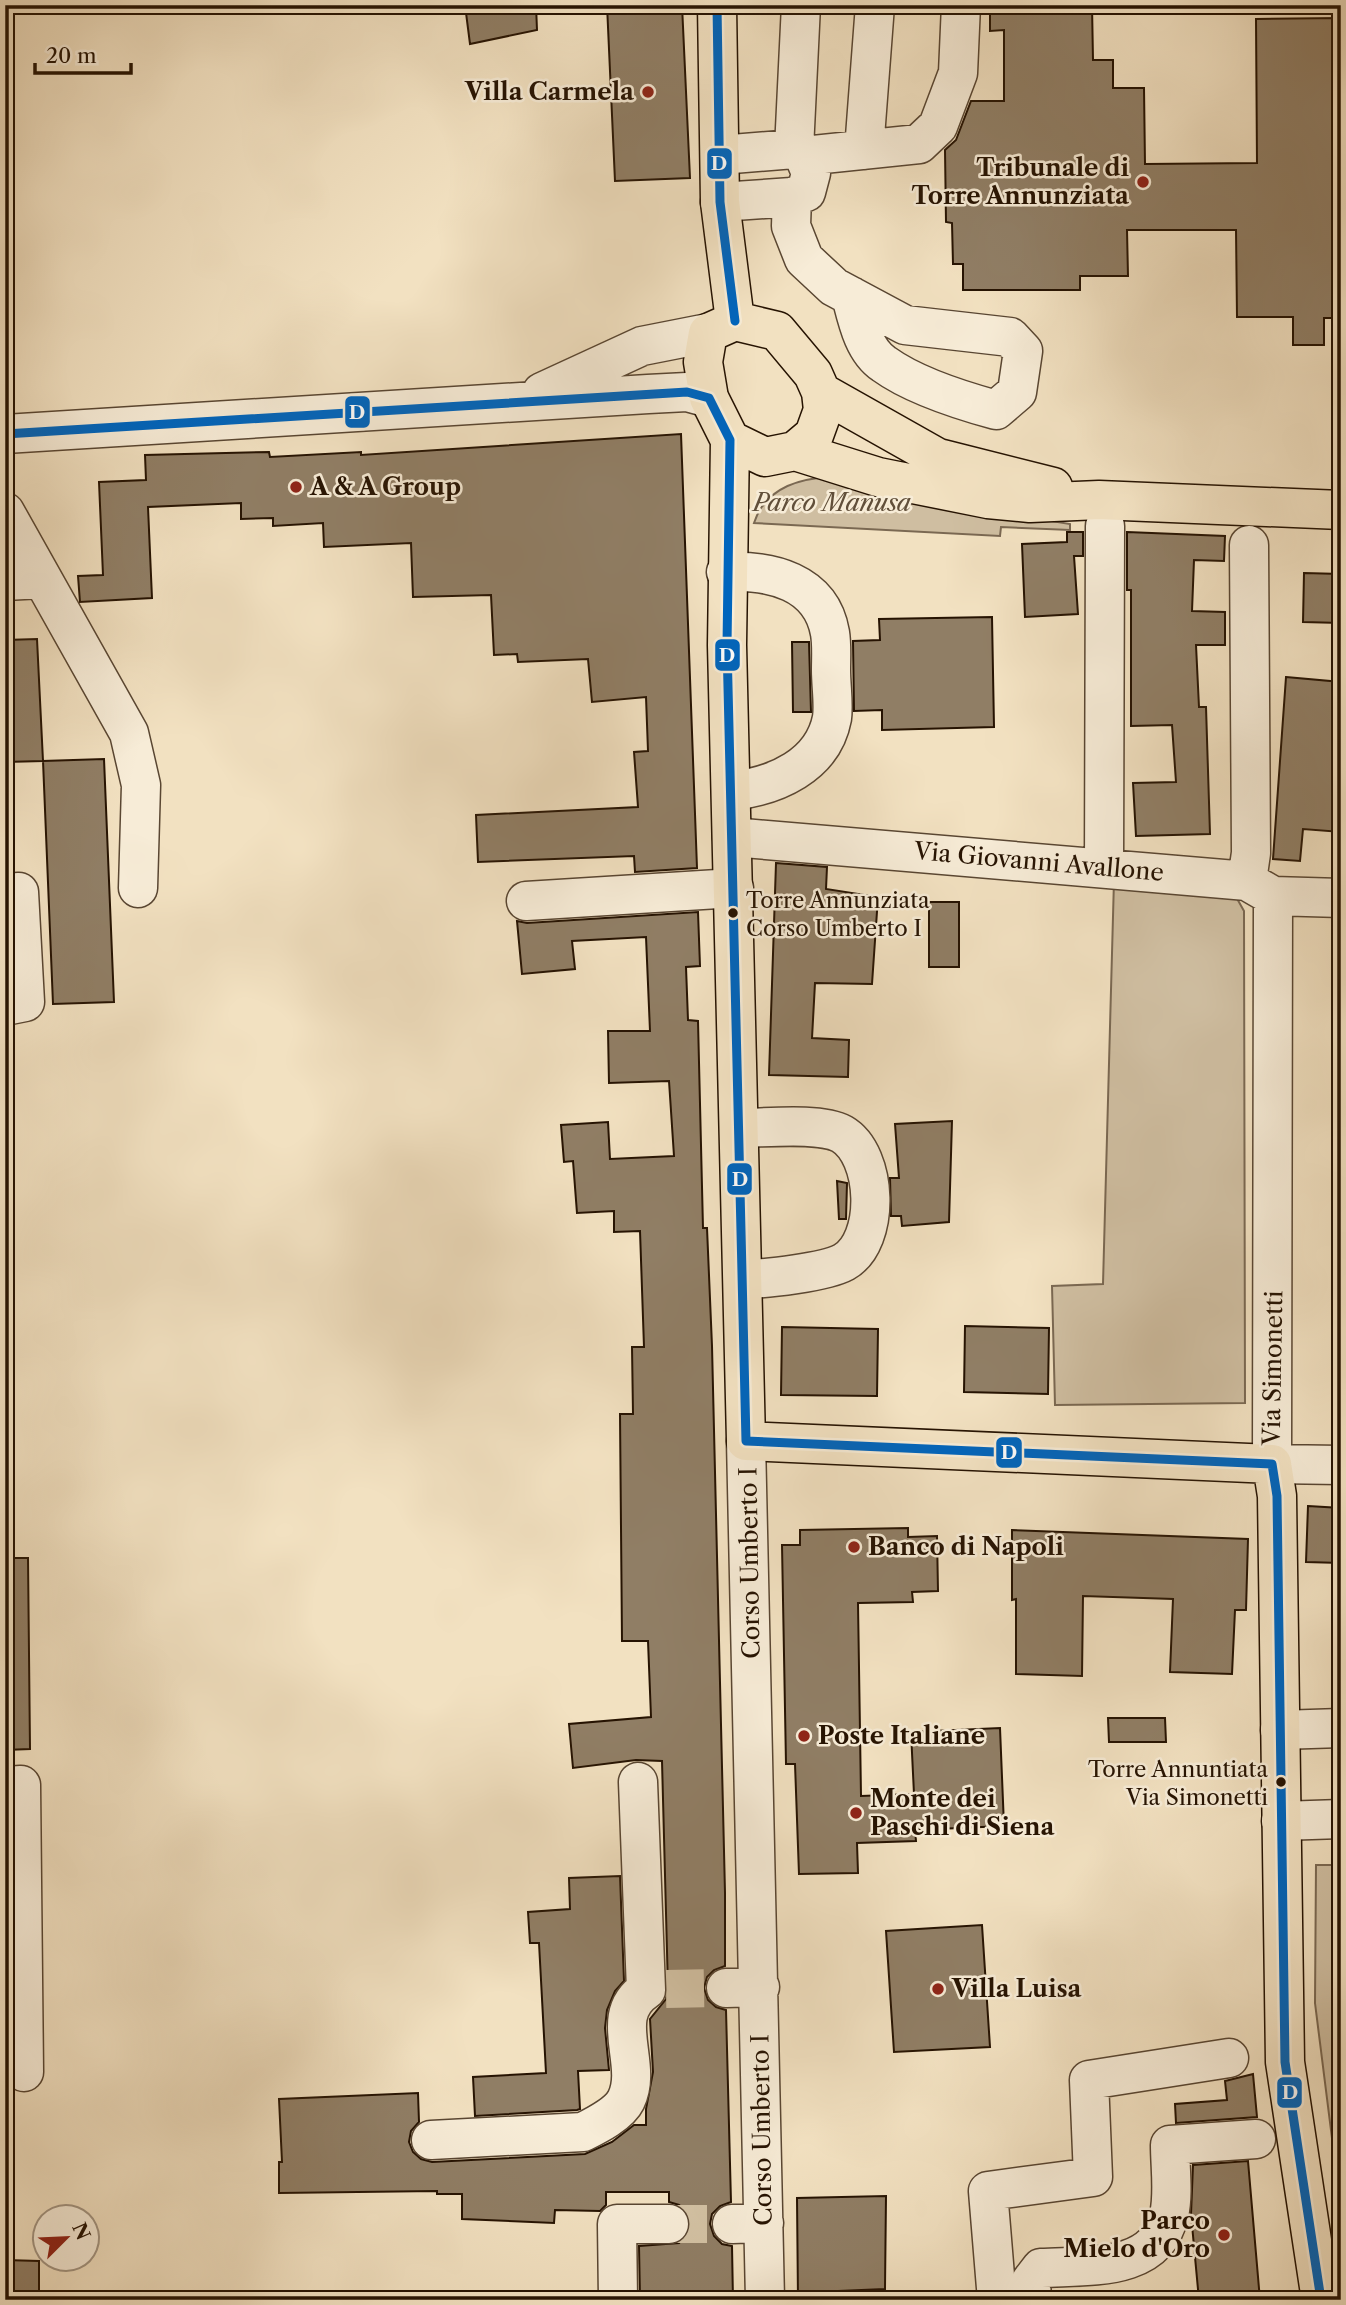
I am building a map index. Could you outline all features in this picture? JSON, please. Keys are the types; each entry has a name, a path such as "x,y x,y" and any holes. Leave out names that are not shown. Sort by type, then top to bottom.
{"main road":[{"name":"Corso Umberto I","path":"717,5 721,327 703,362 709,398 730,440 731,533 726,572 747,1441"},
{"path":"721,327 776,331 813,374 821,392 938,458 1103,523"},
{"name":"Corso Umberto I","path":"731,533 780,454 814,435 822,411 821,392"},
{"path":"730,440 878,477 988,499 1030,503 1103,523 1341,510"},
{"path":"747,1441 1272,1464"},
{"name":"Via Simonetti","path":"1272,1464 1277,1496 1285,2062 1321,2300"}],"street":[{"path":"720,202 792,197 806,192 811,173 799,153 801,5"},
{"path":"864,150 875,5"},
{"path":"720,155 864,150 919,144 937,126 958,73 961,5"},
{"path":"792,197 792,226 804,259 834,287 851,296"},
{"path":"520,400 573,379 642,346 721,327"},
{"path":"5,434 520,400 687,392 709,398"},
{"path":"5,512 23,580 129,733 141,785 138,888"},
{"path":"1103,523 1104,868"},
{"name":"Via Simonetti","path":"1249,545 1251,853 1260,888 1272,1464"},
{"path":"726,572 757,571 784,577 807,592 822,613 830,632 832,717 824,743 802,767 776,781 732,791"},
{"name":"Via Giovanni Avallone","path":"733,837 1104,868 1341,898"},
{"path":"526,901 734,887"},
{"path":"5,893 19,892 25,1002 5,1006"},
{"path":"740,1128 822,1129 842,1134 860,1154 868,1170 869,1228 862,1246 844,1262 768,1279 744,1279"},
{"name":"Corso Umberto I","path":"747,1441 743,1987 748,2223 765,2300"},
{"path":"1272,1464 1341,1465"},
{"path":"1280,1730 1341,1728"},
{"path":"431,2140 583,2132 599,2124 626,2102 631,2088 627,2011 633,1998 656,1989 638,1782"},
{"path":"5,1786 21,1785 24,2072"},
{"path":"1281,1821 1341,1819"},
{"path":"997,2300 988,2191 1093,2177 1089,2080 1230,2058"},
{"path":"1032,2300 1031,2281 1041,2268 1121,2263 1142,2255 1160,2239 1169,2214 1170,2145 1256,2139"},
{"path":"618,2300 617,2224 670,2224"}],"green space":[{"name":"Parco Manusa","path":"828,477 964,507 1070,524 1070,530 1001,527 1000,536 754,523 766,502 783,488 804,480"},
{"path":"1114,880 1235,895 1244,911 1245,1403 1055,1405 1052,1286 1103,1284"},
{"path":"1316,1865 1341,1865 1341,2210 1315,2003"}],"building":[{"path":"465,5 536,5 537,30 470,44"},
{"name":"Villa Carmela","path":"607,5 682,5 690,178 615,181"},
{"name":"Tribunale di Torre Annunziata","path":"990,5 1092,5 1093,60 1113,60 1113,88 1144,88 1145,164 1257,163 1256,19 1341,18 1341,318 1324,318 1324,345 1293,345 1293,317 1237,317 1236,230 1127,230 1128,276 1080,276 1080,290 963,290 963,264 953,264 952,223 946,222 945,150 956,140 971,101 1004,101 1004,30 990,31"},
{"path":"681,434 697,868 635,872 634,856 478,862 476,815 638,807 634,752 648,751 646,697 592,702 588,659 518,662 517,654 494,655 491,595 413,597 411,543 324,547 323,523 273,526 273,518 241,519 241,503 148,507 152,598 80,602 78,576 103,575 99,482 146,480 145,455 269,452 270,457 361,452 361,455"},
{"path":"1067,532 1083,532 1083,556 1074,556 1078,614 1025,617 1022,544 1067,542"},
{"path":"1127,532 1225,536 1224,561 1194,560 1192,611 1225,612 1225,645 1196,645 1199,707 1206,707 1210,834 1136,836 1133,783 1176,782 1172,725 1131,726 1131,590 1127,590"},
{"path":"1304,573 1341,574 1341,623 1303,622"},
{"path":"992,617 994,727 882,730 882,710 854,711 853,641 880,640 879,619"},
{"path":"37,639 43,761 5,762 5,640"},
{"path":"792,642 809,642 811,712 793,712"},
{"path":"1286,677 1341,682 1341,832 1303,829 1300,861 1273,859"},
{"path":"104,759 114,1002 53,1004 43,761"},
{"path":"776,863 827,867 826,889 878,897 872,984 815,983 812,1038 849,1040 848,1077 769,1075"},
{"path":"929,902 959,902 959,967 929,967"},
{"path":"698,912 700,966 686,967 688,1020 698,1021 703,1228 707,1228 712,1346 725,1893 725,1966 714,1970 707,1977 704,1988 708,2000 716,2007 726,2010 731,2202 720,2206 712,2214 710,2224 714,2236 722,2244 732,2246 733,2300 640,2300 639,2246 679,2243 688,2235 691,2225 688,2213 679,2205 669,2202 669,2192 606,2192 606,2205 600,2211 555,2210 554,2223 462,2219 462,2194 437,2194 437,2191 279,2193 279,2162 282,2162 279,2099 418,2093 419,2122 411,2131 409,2142 413,2152 421,2159 432,2162 585,2154 612,2142 634,2125 646,2125 653,2072 650,2019 666,1999 668,1989 662,1761 636,1760 573,1768 569,1724 651,1717 648,1641 622,1641 620,1414 633,1414 632,1347 644,1347 640,1231 614,1232 614,1211 577,1213 573,1161 564,1162 561,1125 608,1122 610,1159 674,1156 669,1081 609,1083 608,1031 650,1031 646,937 572,941 575,969 522,974 517,921 527,923"},
{"path":"952,1121 949,1222 902,1226 901,1216 891,1216 890,1178 899,1178 895,1124"},
{"path":"837,1181 847,1183 846,1219 839,1219"},
{"path":"965,1326 1049,1328 1048,1394 964,1392"},
{"path":"782,1327 878,1329 877,1396 781,1395"},
{"path":"1308,1506 1341,1508 1341,1563 1306,1562"},
{"path":"908,1528 908,1537 937,1536 938,1591 912,1592 913,1602 858,1603 861,1796 914,1794 911,1732 1000,1728 1004,1826 915,1830 916,1841 857,1843 858,1873 799,1874 795,1764 786,1764 782,1545 800,1545 800,1530"},
{"path":"1012,1530 1248,1539 1246,1610 1235,1610 1232,1674 1170,1672 1173,1599 1083,1596 1082,1676 1016,1674"},
{"path":"5,1558 28,1558 30,1749 5,1750"},
{"path":"1108,1718 1165,1718 1166,1742 1109,1742"},
{"path":"620,1876 624,1981 615,1991 607,2010 605,2028 609,2070 578,2071 580,2109 475,2116 473,2077 546,2073 539,1943 530,1943 528,1912 570,1909 569,1878"},
{"name":"Villa Luisa","path":"982,1925 990,2047 894,2052 886,1931"},
{"path":"1253,2074 1257,2117 1176,2123 1175,2104 1227,2100 1225,2081"},
{"name":"Parco Mielo d'Oro","path":"1248,2161 1260,2300 1199,2300 1191,2214 1193,2165"},
{"path":"886,2196 885,2289 839,2291 839,2300 798,2300 797,2198"},
{"path":"5,2260 32,2261 32,2274 39,2274 39,2300 5,2300"}],"tunnel":[{"path":"666,1989 726,1988"},
{"path":"669,2224 732,2224"}],"transit line":[{"name":"D","path":"717,5 720,202 735,321"},
{"name":"D","path":"5,434 687,392 709,398"},
{"name":"D","path":"709,398 730,440 727,645 746,1441"},
{"name":"D","path":"746,1441 1272,1464"},
{"name":"D","path":"1272,1464 1277,1496 1285,2062 1321,2300"}],"place":[{"name":"Villa Carmela","path":"648,92"},
{"name":"Tribunale di Torre Annunziata","path":"1143,182"},
{"name":"A & A Group","path":"296,487"},
{"name":"Torre Annunziata Corso Umberto I","path":"733,913"},
{"name":"Banco di Napoli","path":"854,1547"},
{"name":"Poste Italiane","path":"804,1736"},
{"name":"Torre Annuntiata Via Simonetti","path":"1281,1782"},
{"name":"Monte dei Paschi di Siena","path":"856,1813"},
{"name":"Villa Luisa","path":"938,1989"},
{"name":"Parco Mielo d'Oro","path":"1224,2235"}]}
